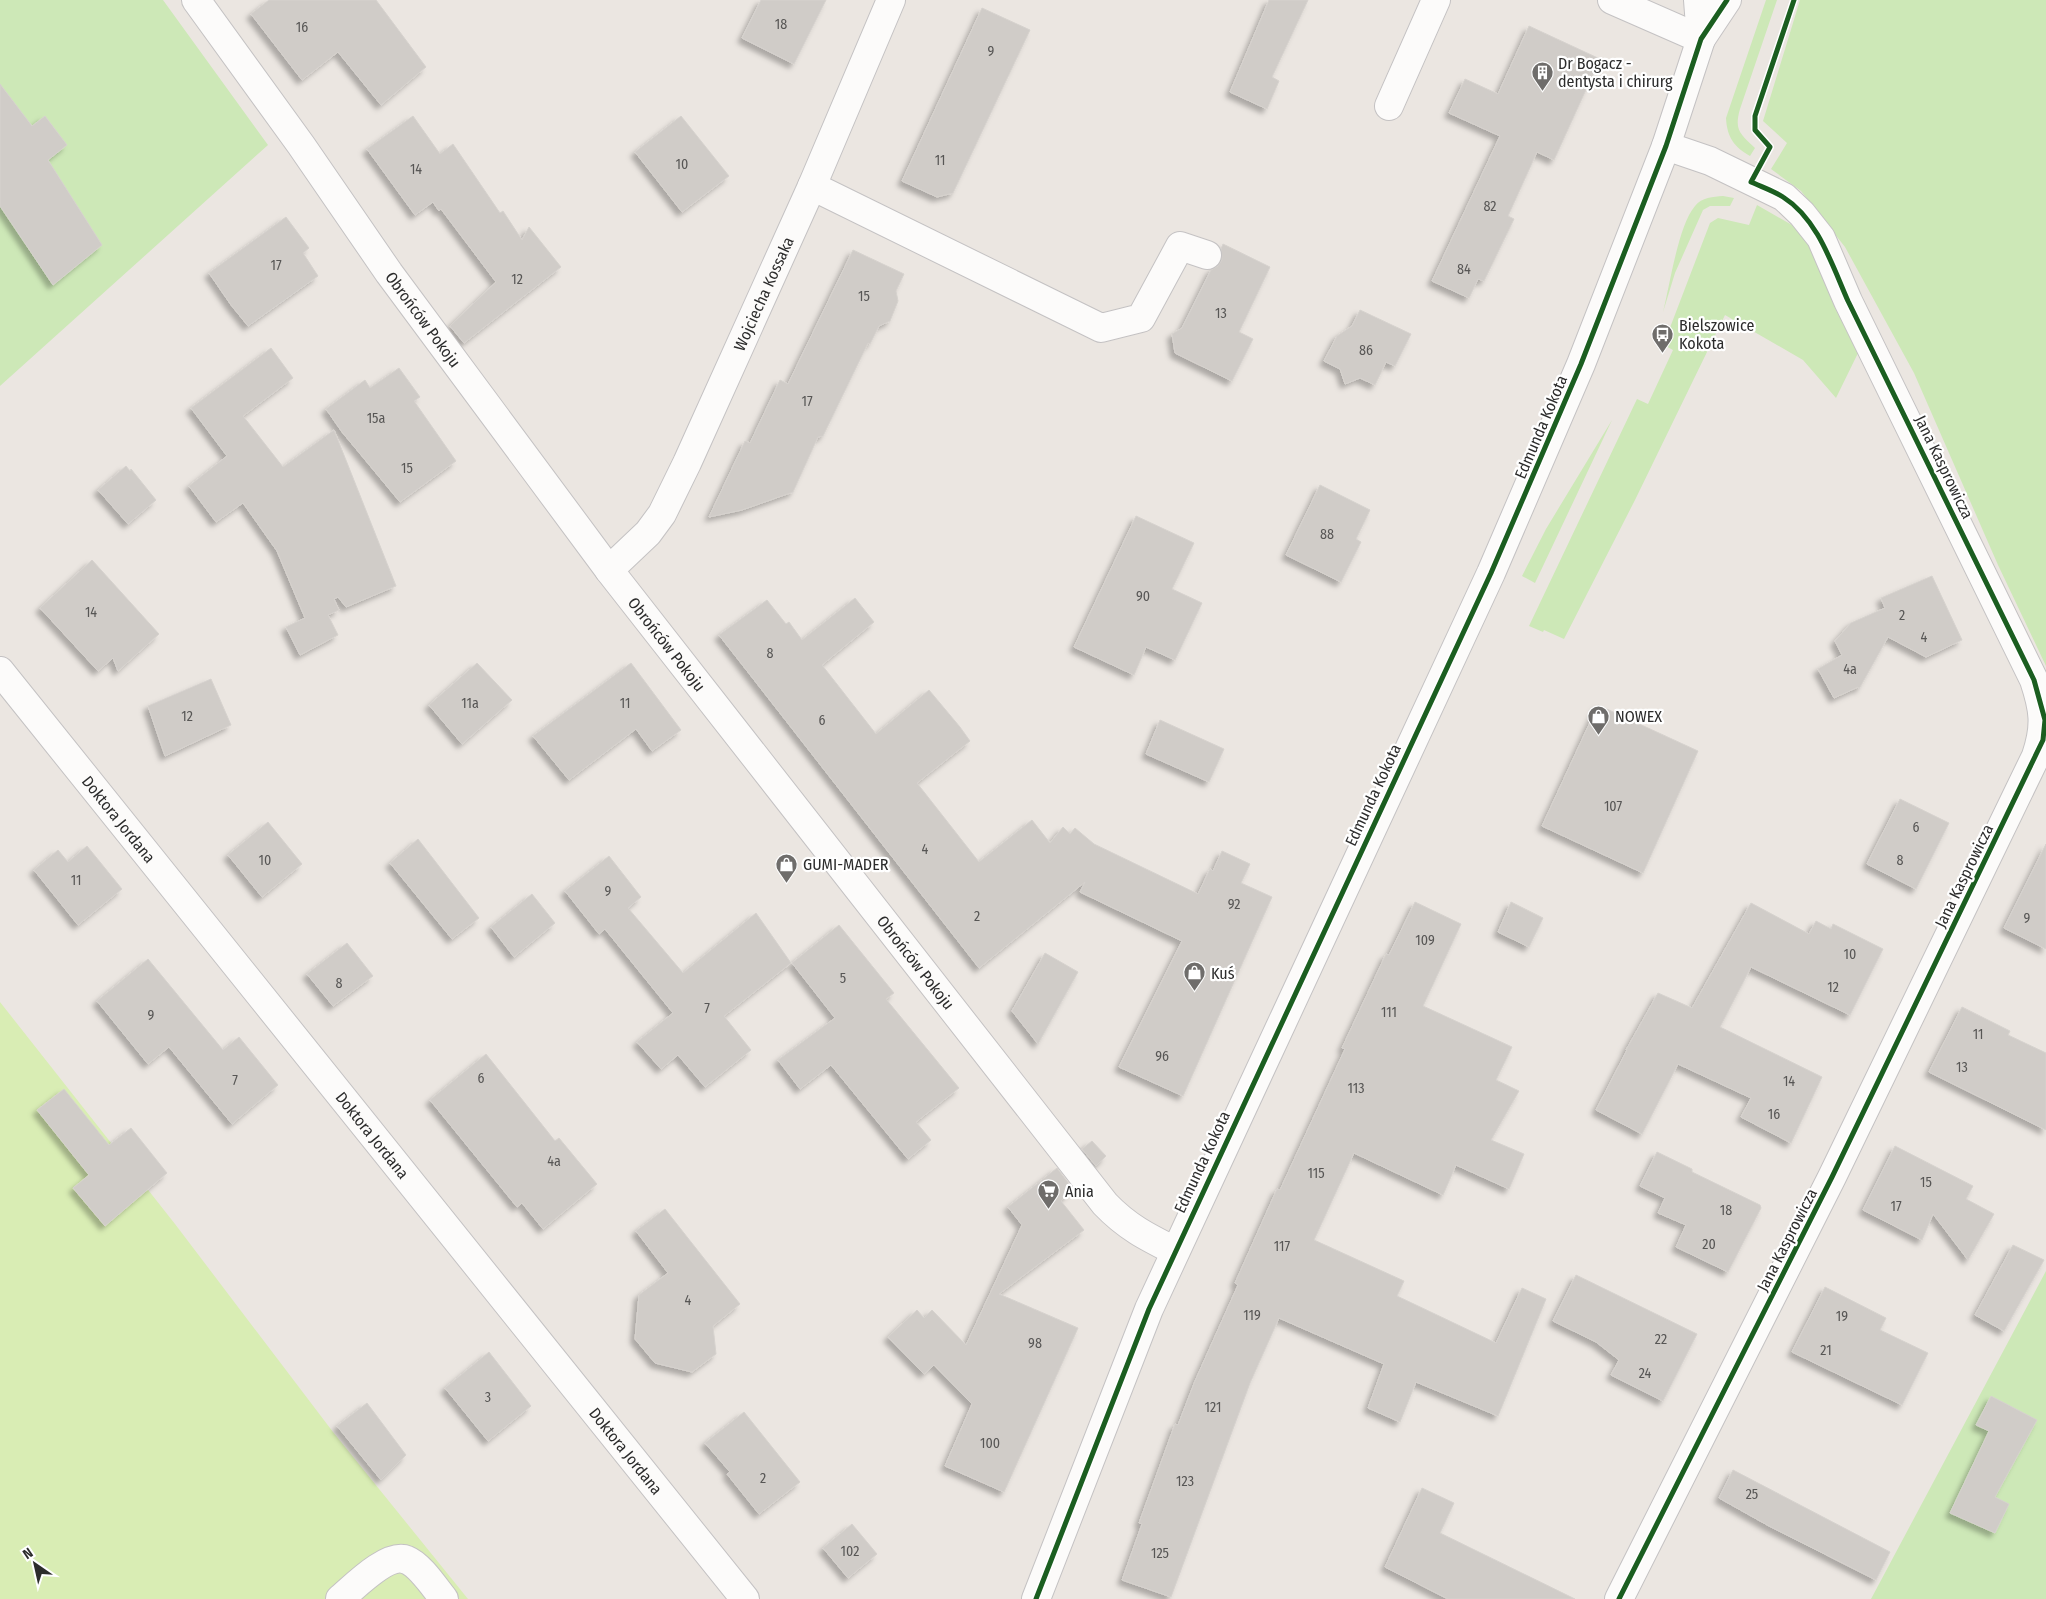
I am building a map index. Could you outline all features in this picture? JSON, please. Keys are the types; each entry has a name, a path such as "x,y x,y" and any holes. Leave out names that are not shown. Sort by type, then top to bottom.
{"street":[{"name":"Obrońców Pokoju","path":"196,0 301,145 389,273 609,570 1105,1204 1121,1221 1138,1232 1175,1250"},
{"name":"Wojciecha Kossaka","path":"609,570 648,533 662,514 688,463 812,186 891,0"},
{"path":"1389,106 1436,0"},
{"path":"1612,0 1701,39"},
{"name":"Edmunda Kokota","path":"1698,0 1701,39"},
{"name":"Edmunda Kokota","path":"1036,1599 1146,1318 1175,1250 1491,574 1581,364 1666,146 1701,39 1727,0"},
{"name":"Jana Kasprowicza","path":"1619,1599 1845,1151 2036,756 2043,740 2046,720 2034,680 1848,301 1821,238 1802,214 1784,197 1710,161 1666,146"},
{"path":"812,186 1102,328 1141,318 1180,246 1207,255"},
{"name":"Doktora Jordana","path":"0,671 745,1599"},
{"path":"340,1599 380,1565 398,1558 408,1560 444,1599"}],"green space":[{"path":"0,0 163,0 268,145 0,386"},
{"path":"1766,0 1777,0 1738,116 1738,127 1742,135 1755,148 1750,156 1732,141 1726,118"},
{"path":"1800,0 2046,0 2046,666 1998,565 1914,373 1845,247 1801,191 1771,169 1787,143 1763,121"},
{"path":"1723,196 1734,198 1730,206 1710,206 1703,210 1675,273 1663,312 1679,241 1689,215 1701,201"},
{"path":"1757,205 1792,225 1817,253 1859,351 1836,398 1803,360 1725,315 1635,500 1564,639 1529,626 1637,399 1648,404 1673,350 1662,344 1710,223 1718,218 1749,225"},
{"path":"1612,420 1535,583 1522,576 1546,529"},
{"path":"0,1002 175,1224 333,1432 468,1599 0,1599"},
{"path":"2046,1271 2046,1599 1871,1599"}],"building":[{"path":"269,0 376,0 426,67 381,105 338,52 302,80 251,14"},
{"path":"761,0 826,0 794,64 742,38"},
{"path":"1269,0 1308,0 1272,77 1279,81 1267,109 1230,92"},
{"path":"982,8 1030,30 953,193 937,197 902,181"},
{"path":"1529,26 1600,59 1554,160 1537,152 1508,216 1514,219 1484,281 1478,279 1469,298 1432,281 1500,136 1449,113 1465,79 1498,94"},
{"path":"0,84 32,126 45,116 67,145 48,160 102,245 53,285 0,206"},
{"path":"413,116 440,154 453,144 500,213 503,211 522,240 529,227 561,267 464,343 450,326 496,282 441,209 439,211 433,202 415,215 367,149"},
{"path":"681,116 729,176 682,212 635,152"},
{"path":"286,217 309,248 303,253 318,276 248,326 209,273"},
{"path":"1223,244 1270,267 1239,332 1253,339 1232,381 1175,353 1172,334 1182,328 1211,270 1218,266 1222,260 1221,249"},
{"path":"853,250 904,274 896,291 898,301 890,321 879,326 870,344 868,343 823,436 818,437 793,492 742,510 709,517 745,441 750,443 780,380 788,384"},
{"path":"1360,310 1411,334 1395,366 1386,362 1375,385 1360,378 1345,384 1340,369 1324,361 1337,336 1352,326"},
{"path":"271,348 293,378 243,416 283,467 334,430 396,586 346,607 338,597 334,599 339,610 328,615 338,635 300,655 286,627 305,618 277,551 243,503 216,522 189,486 227,456 191,408"},
{"path":"399,368 420,397 414,401 456,461 400,502 342,432 326,409 365,380 370,388"},
{"path":"126,466 130,471 131,469 156,500 128,524 98,490"},
{"path":"1320,485 1370,510 1356,539 1361,542 1341,582 1286,555"},
{"path":"1136,516 1194,543 1172,589 1202,603 1175,660 1146,647 1134,675 1074,647"},
{"path":"92,560 159,634 118,671 113,658 98,671 40,608"},
{"path":"1932,576 1962,640 1926,657 1888,637 1859,689 1858,687 1834,698 1818,669 1842,655 1835,641 1851,623 1885,608 1881,598"},
{"path":"855,598 874,622 822,665 876,734 929,690 960,727 970,741 917,783 979,862 1032,820 1050,843 1063,827 1070,834 1075,828 1094,844 1198,894 1210,869 1213,871 1222,851 1250,864 1241,883 1272,897 1183,1096 1119,1067 1182,941 1080,892 1085,882 979,968 719,635 767,600 786,624 789,622 802,640"},
{"path":"477,663 512,700 462,744 429,705"},
{"path":"631,663 681,730 652,751 636,729 569,780 533,736"},
{"path":"211,679 231,725 165,756 148,706"},
{"path":"1598,705 1698,751 1643,873 1542,826"},
{"path":"1160,720 1224,749 1209,782 1146,754"},
{"path":"1900,799 1949,823 1916,889 1867,864"},
{"path":"268,822 302,864 262,897 228,855"},
{"path":"418,839 479,918 452,939 390,863"},
{"path":"2046,844 2046,949 2004,928"},
{"path":"87,846 122,889 78,925 34,870 58,850 68,862"},
{"path":"609,856 641,897 628,908 683,973 756,913 791,963 724,1016 751,1050 705,1087 678,1055 661,1069 637,1042 673,1013 605,929 599,934 565,891"},
{"path":"532,894 555,923 514,957 491,927"},
{"path":"1415,902 1461,924 1423,1006 1512,1047 1496,1080 1519,1091 1491,1140 1524,1154 1509,1189 1456,1165 1443,1195 1354,1153 1314,1240 1404,1281 1397,1296 1496,1343 1522,1288 1546,1299 1498,1416 1416,1382 1400,1422 1368,1408 1384,1364 1279,1318 1250,1383 1171,1597 1122,1580 1142,1524 1139,1523 1175,1424 1178,1425 1195,1381 1238,1285 1235,1283 1277,1189 1280,1190 1345,1049 1342,1048 1386,954 1389,955"},
{"path":"1511,902 1543,918 1529,947 1498,932"},
{"path":"1751,903 1809,934 1816,921 1831,929 1833,924 1883,949 1850,1015 1751,967 1720,1027 1822,1077 1791,1143 1741,1117 1751,1098 1678,1064 1642,1134 1596,1110 1626,1050 1658,993 1692,1008"},
{"path":"839,925 894,993 886,999 959,1088 916,1122 931,1140 908,1159 831,1065 800,1089 778,1060 835,1018 792,963"},
{"path":"347,943 373,976 333,1006 307,974"},
{"path":"1045,953 1078,972 1038,1044 1012,1011"},
{"path":"148,959 223,1050 239,1037 278,1085 232,1124 169,1047 148,1064 97,1001"},
{"path":"1962,1007 2010,1031 2008,1035 2046,1053 2046,1130 1929,1072"},
{"path":"486,1054 555,1141 559,1138 597,1184 543,1229 522,1203 517,1207 430,1100"},
{"path":"64,1089 109,1145 131,1128 167,1173 105,1226 73,1188 89,1175 37,1110"},
{"path":"1092,1141 1106,1156 1096,1166 1082,1149"},
{"path":"1895,1146 1973,1186 1966,1199 1994,1214 1968,1260 1933,1214 1922,1240 1863,1210"},
{"path":"1657,1152 1692,1169 1692,1172 1760,1205 1761,1208 1728,1272 1676,1247 1686,1225 1658,1213 1665,1198 1640,1186"},
{"path":"1057,1168 1073,1189 1061,1201 1084,1230 999,1294 1078,1328 1004,1492 945,1466 972,1404 934,1365 924,1374 888,1337 917,1310 924,1318 932,1310 966,1345 1022,1225 1008,1207"},
{"path":"665,1209 740,1304 713,1326 716,1354 692,1372 655,1363 635,1339 639,1295 668,1273 636,1231"},
{"path":"2013,1245 2044,1260 2004,1331 1975,1315"},
{"path":"1576,1275 1697,1334 1663,1401 1611,1375 1619,1360 1596,1342 1553,1321"},
{"path":"1825,1287 1886,1318 1880,1330 1928,1353 1902,1405 1792,1352"},
{"path":"489,1352 531,1406 488,1441 445,1388"},
{"path":"1991,1396 2037,1420 1995,1497 2009,1504 1995,1533 1950,1513 1989,1431 1976,1425"},
{"path":"367,1403 406,1455 381,1480 337,1426"},
{"path":"744,1412 800,1482 759,1514 727,1474 730,1472 705,1443"},
{"path":"1733,1470 1890,1552 1876,1580 1769,1526 1719,1498"},
{"path":"1422,1488 1454,1503 1440,1533 1575,1599 1448,1599 1385,1567"},
{"path":"852,1524 877,1554 848,1578 823,1548"}],"cycle path":[{"path":"1036,1599 1149,1309 1491,573 1581,364 1666,146 1701,39 1727,0"},
{"path":"1619,1599 1832,1177 2043,740 2045,720 2034,680 1848,301 1823,244 1806,217 1795,206 1772,191 1751,182 1770,147 1755,130 1755,116 1794,0"}],"place":[{"name":"Dr Bogacz - dentysta i chirurg","path":"1542,91"},
{"name":"Bielszowice Kokota","path":"1663,353"},
{"name":"NOWEX","path":"1599,735"},
{"name":"GUMI-MADER","path":"787,883"},
{"name":"Kuś","path":"1195,992"},
{"name":"Ania","path":"1049,1210"}]}
